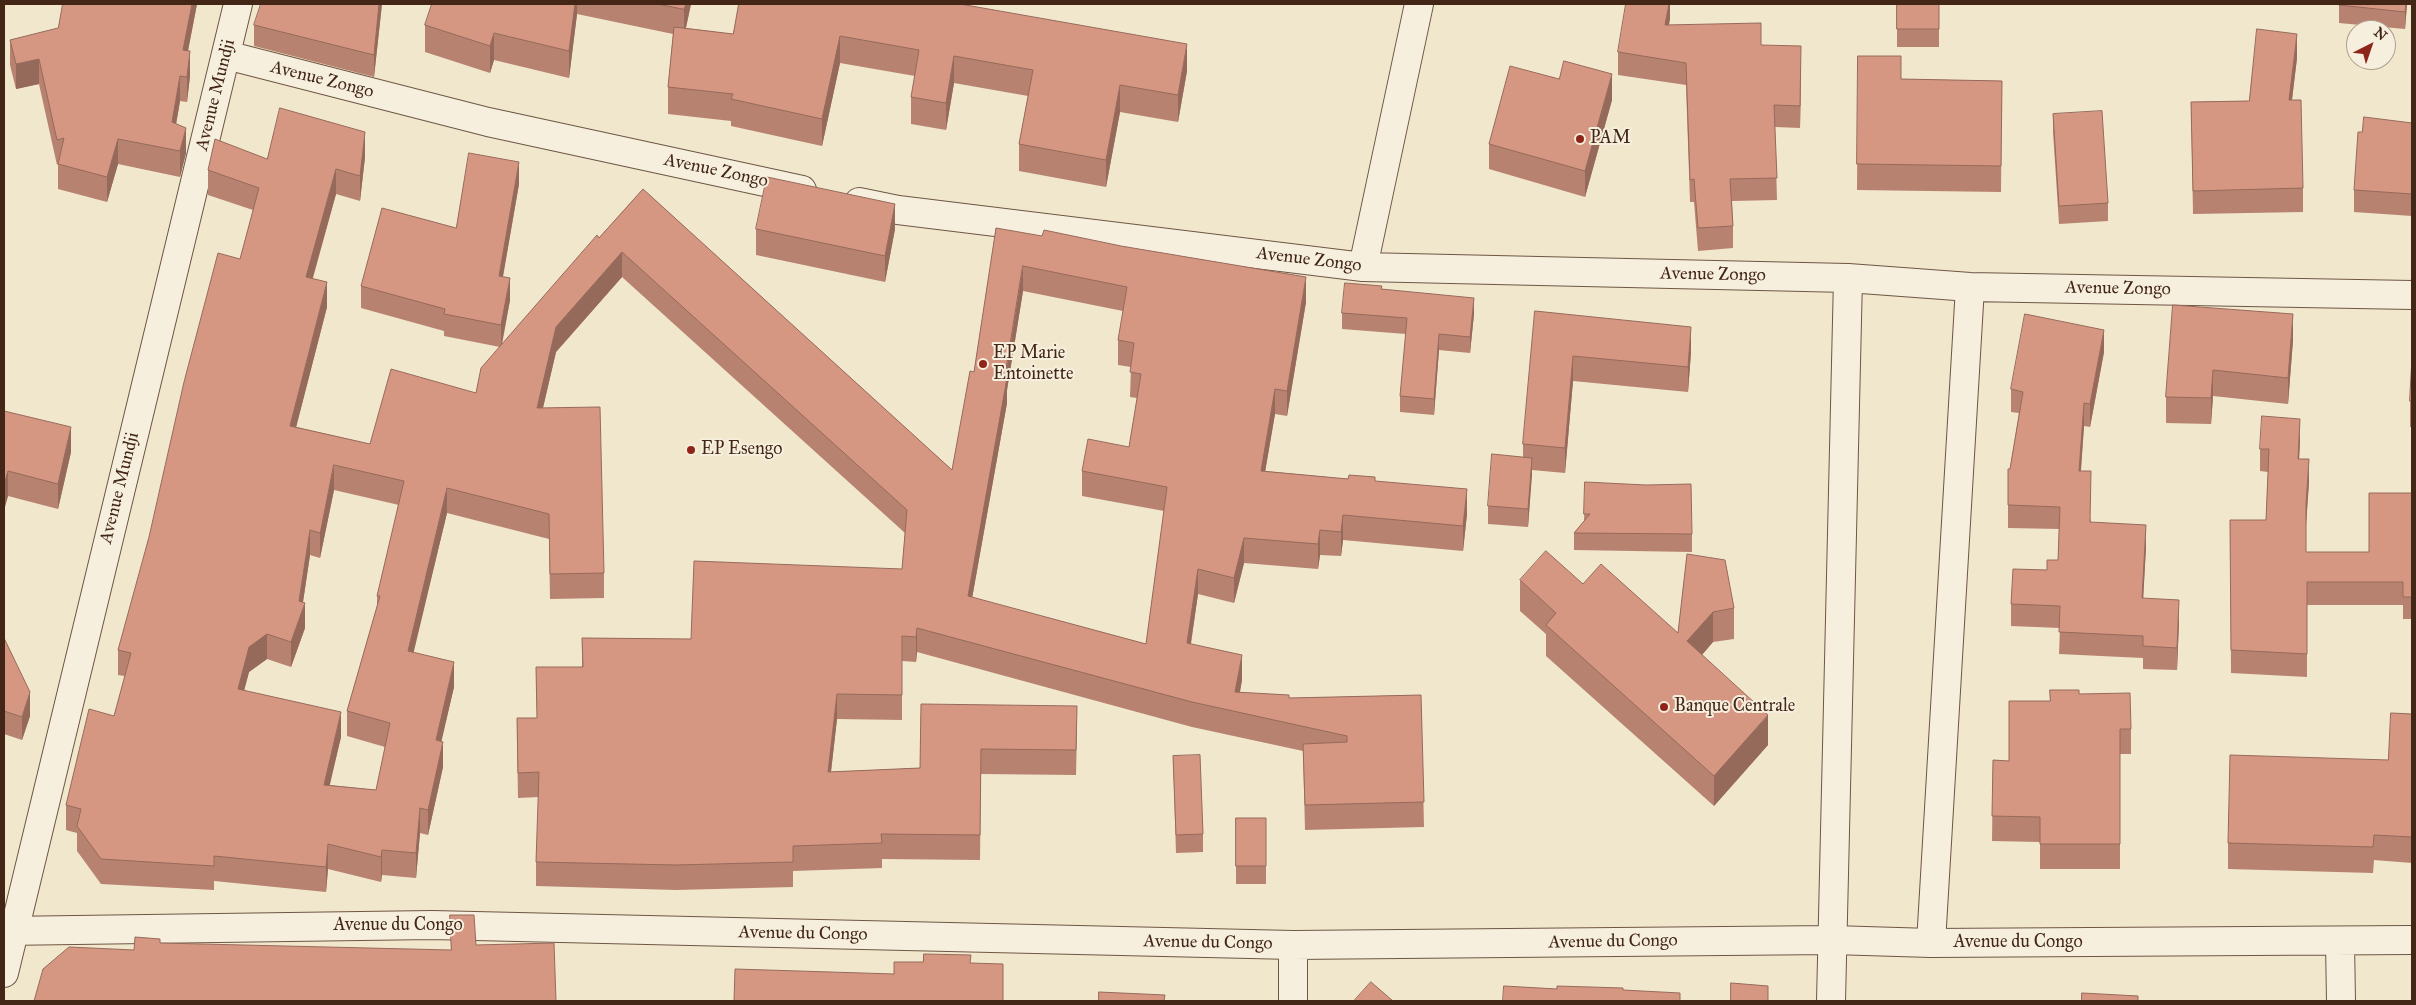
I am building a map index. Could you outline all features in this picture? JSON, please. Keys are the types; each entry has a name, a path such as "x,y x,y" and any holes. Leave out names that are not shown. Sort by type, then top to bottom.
{"street":[{"name":"Avenue Mundji","path":"4,973 9,930 238,4"},
{"path":"1363,267 1419,4"},
{"name":"Avenue Zongo","path":"226,55 488,122 898,210 1363,267 1848,278 1970,287 2412,295"},
{"path":"1831,1001 1848,278"},
{"path":"1931,943 1970,287"},
{"name":"Avenue du Congo","path":"9,930 432,925 1292,945 1832,940 1931,943 2340,942 2412,940"},
{"path":"2340,942 2341,1001"},
{"path":"1292,945 1293,1001"}],"building":[{"path":"63,4 192,4 183,50 190,51 187,77 180,76 172,122 186,128 180,151 118,139 107,177 58,164 64,138 57,140 39,59 16,64 10,40 58,28"},
{"path":"261,4 379,4 374,55 254,25"},
{"path":"432,4 575,4 569,51 494,33 490,46 425,25"},
{"path":"658,4 686,4 684,9"},
{"path":"739,4 960,4 1187,44 1178,95 1120,85 1106,160 1019,144 1033,70 954,56 946,103 911,97 919,50 840,36 822,119 731,99 733,94 668,87 674,27 733,34"},
{"path":"1626,4 1669,4 1665,25 1761,23 1761,45 1801,46 1800,106 1774,105 1777,178 1730,179 1733,226 1698,228 1694,179 1690,180 1686,63 1618,52"},
{"path":"1897,4 1939,4 1939,29 1897,29"},
{"path":"2339,4 2406,4 2405,12"},
{"path":"2257,29 2297,34 2289,100 2301,100 2303,188 2193,191 2191,102 2249,101"},
{"path":"1858,56 1901,56 1901,79 2002,81 2001,166 1857,164"},
{"path":"1564,61 1612,74 1585,171 1489,144 1510,66 1559,79"},
{"path":"280,108 365,132 360,176 336,169 306,277 327,282 290,426 370,444 391,369 476,393 481,368 597,235 599,238 643,189 952,470 970,371 974,372 996,228 1042,236 1044,230 1121,246 1306,277 1287,391 1275,389 1261,471 1348,479 1349,475 1375,477 1375,481 1467,489 1463,526 1343,515 1341,532 1320,530 1318,544 1244,538 1234,578 1198,569 1187,643 1242,655 1235,692 1289,695 1289,698 1421,695 1424,802 1305,805 1303,744 1347,742 1347,736 1192,702 917,628 916,637 902,636 902,695 837,694 828,772 920,768 921,704 1077,706 1076,750 981,749 980,835 881,834 882,843 793,846 793,862 676,865 536,862 539,772 518,773 517,718 537,718 536,667 583,667 582,638 691,639 694,561 902,569 907,510 622,252 556,327 537,408 600,407 604,573 550,574 549,514 447,488 408,651 454,662 436,740 443,742 428,810 420,808 416,853 382,850 381,857 328,844 326,867 214,856 214,866 101,859 77,826 81,809 66,805 89,709 114,716 131,653 118,650 149,537 184,382 218,253 240,259 259,188 208,170 215,139 267,159","holes":["1023,266 1127,287 1118,340 1134,343 1130,372 1141,374 1129,447 1088,439 1082,471 1167,487 1146,644 968,596 1007,378 1005,378","334,465 404,481 377,596 380,596 347,711 390,723 376,790 324,785 341,712 238,689 249,647 267,634 291,642 305,603 299,601 310,530 320,533"]},
{"path":"2102,111 2108,203 2059,206 2053,114"},
{"path":"2364,117 2412,123 2412,194 2354,190 2358,132 2362,132"},
{"path":"469,153 519,162 499,276 510,278 501,325 444,314 445,309 361,286 382,208 456,228"},
{"path":"767,177 895,204 885,256 756,229"},
{"path":"1345,283 1382,286 1381,289 1474,298 1470,337 1439,334 1434,399 1400,396 1407,318 1342,313"},
{"path":"2173,305 2293,314 2288,378 2213,370 2211,398 2166,397"},
{"path":"1535,311 1691,327 1688,367 1573,356 1565,448 1523,444"},
{"path":"2025,314 2104,330 2090,404 2084,403 2079,471 2091,471 2090,522 2146,525 2142,598 2179,600 2177,648 2143,646 2143,636 2059,632 2060,606 2011,604 2013,569 2047,570 2047,560 2058,560 2060,507 2008,505 2008,469 2010,469 2023,392 2011,389"},
{"path":"2412,358 2412,401 2410,401"},
{"path":"4,411 71,427 58,484 8,471 4,485"},
{"path":"2262,416 2300,419 2298,459 2309,459 2306,504 2306,552 2369,552 2369,493 2412,493 2412,597 2403,597 2403,582 2307,582 2307,654 2231,650 2230,520 2266,520 2269,449 2260,449"},
{"path":"1492,454 1532,458 1528,509 1488,506"},
{"path":"1585,482 1646,485 1691,484 1692,534 1574,533 1590,514 1584,514"},
{"path":"1546,551 1583,584 1601,564 1678,633 1687,554 1725,560 1734,608 1713,612 1687,641 1768,715 1714,776 1546,625 1556,613 1520,580"},
{"path":"4,638 30,692 22,717 4,711"},
{"path":"2050,690 2079,690 2079,694 2130,693 2131,729 2120,729 2120,844 2040,844 2040,817 1992,816 1993,760 2009,761 2009,701 2050,701"},
{"path":"2391,713 2412,714 2412,837 2374,835 2373,847 2228,843 2230,755 2388,760"},
{"path":"1200,755 1203,834 1176,835 1173,756"},
{"path":"1236,818 1266,818 1266,866 1236,866"},
{"path":"450,915 474,915 476,945 554,943 556,1001 34,1001 43,969 69,947 134,950 135,937 160,939 160,943 451,950"},
{"path":"924,954 971,955 970,963 1003,964 1003,1001 734,1001 735,969 894,974 894,962 923,962"},
{"path":"1371,982 1393,1001 1354,1001"},
{"path":"1731,983 1768,986 1768,1001 1731,1001"},
{"path":"1504,986 1557,989 1557,986 1623,988 1623,990 1680,993 1680,1001 1503,1001"},
{"path":"1099,992 1165,995 1164,1001 1099,1001"},
{"path":"2082,993 2138,996 2138,1001 2082,1001"}],"place":[{"name":"PAM","path":"1580,139"},
{"name":"EP Marie Entoinette","path":"983,364"},
{"name":"EP Esengo","path":"691,450"},
{"name":"Banque Centrale","path":"1664,707"}]}
